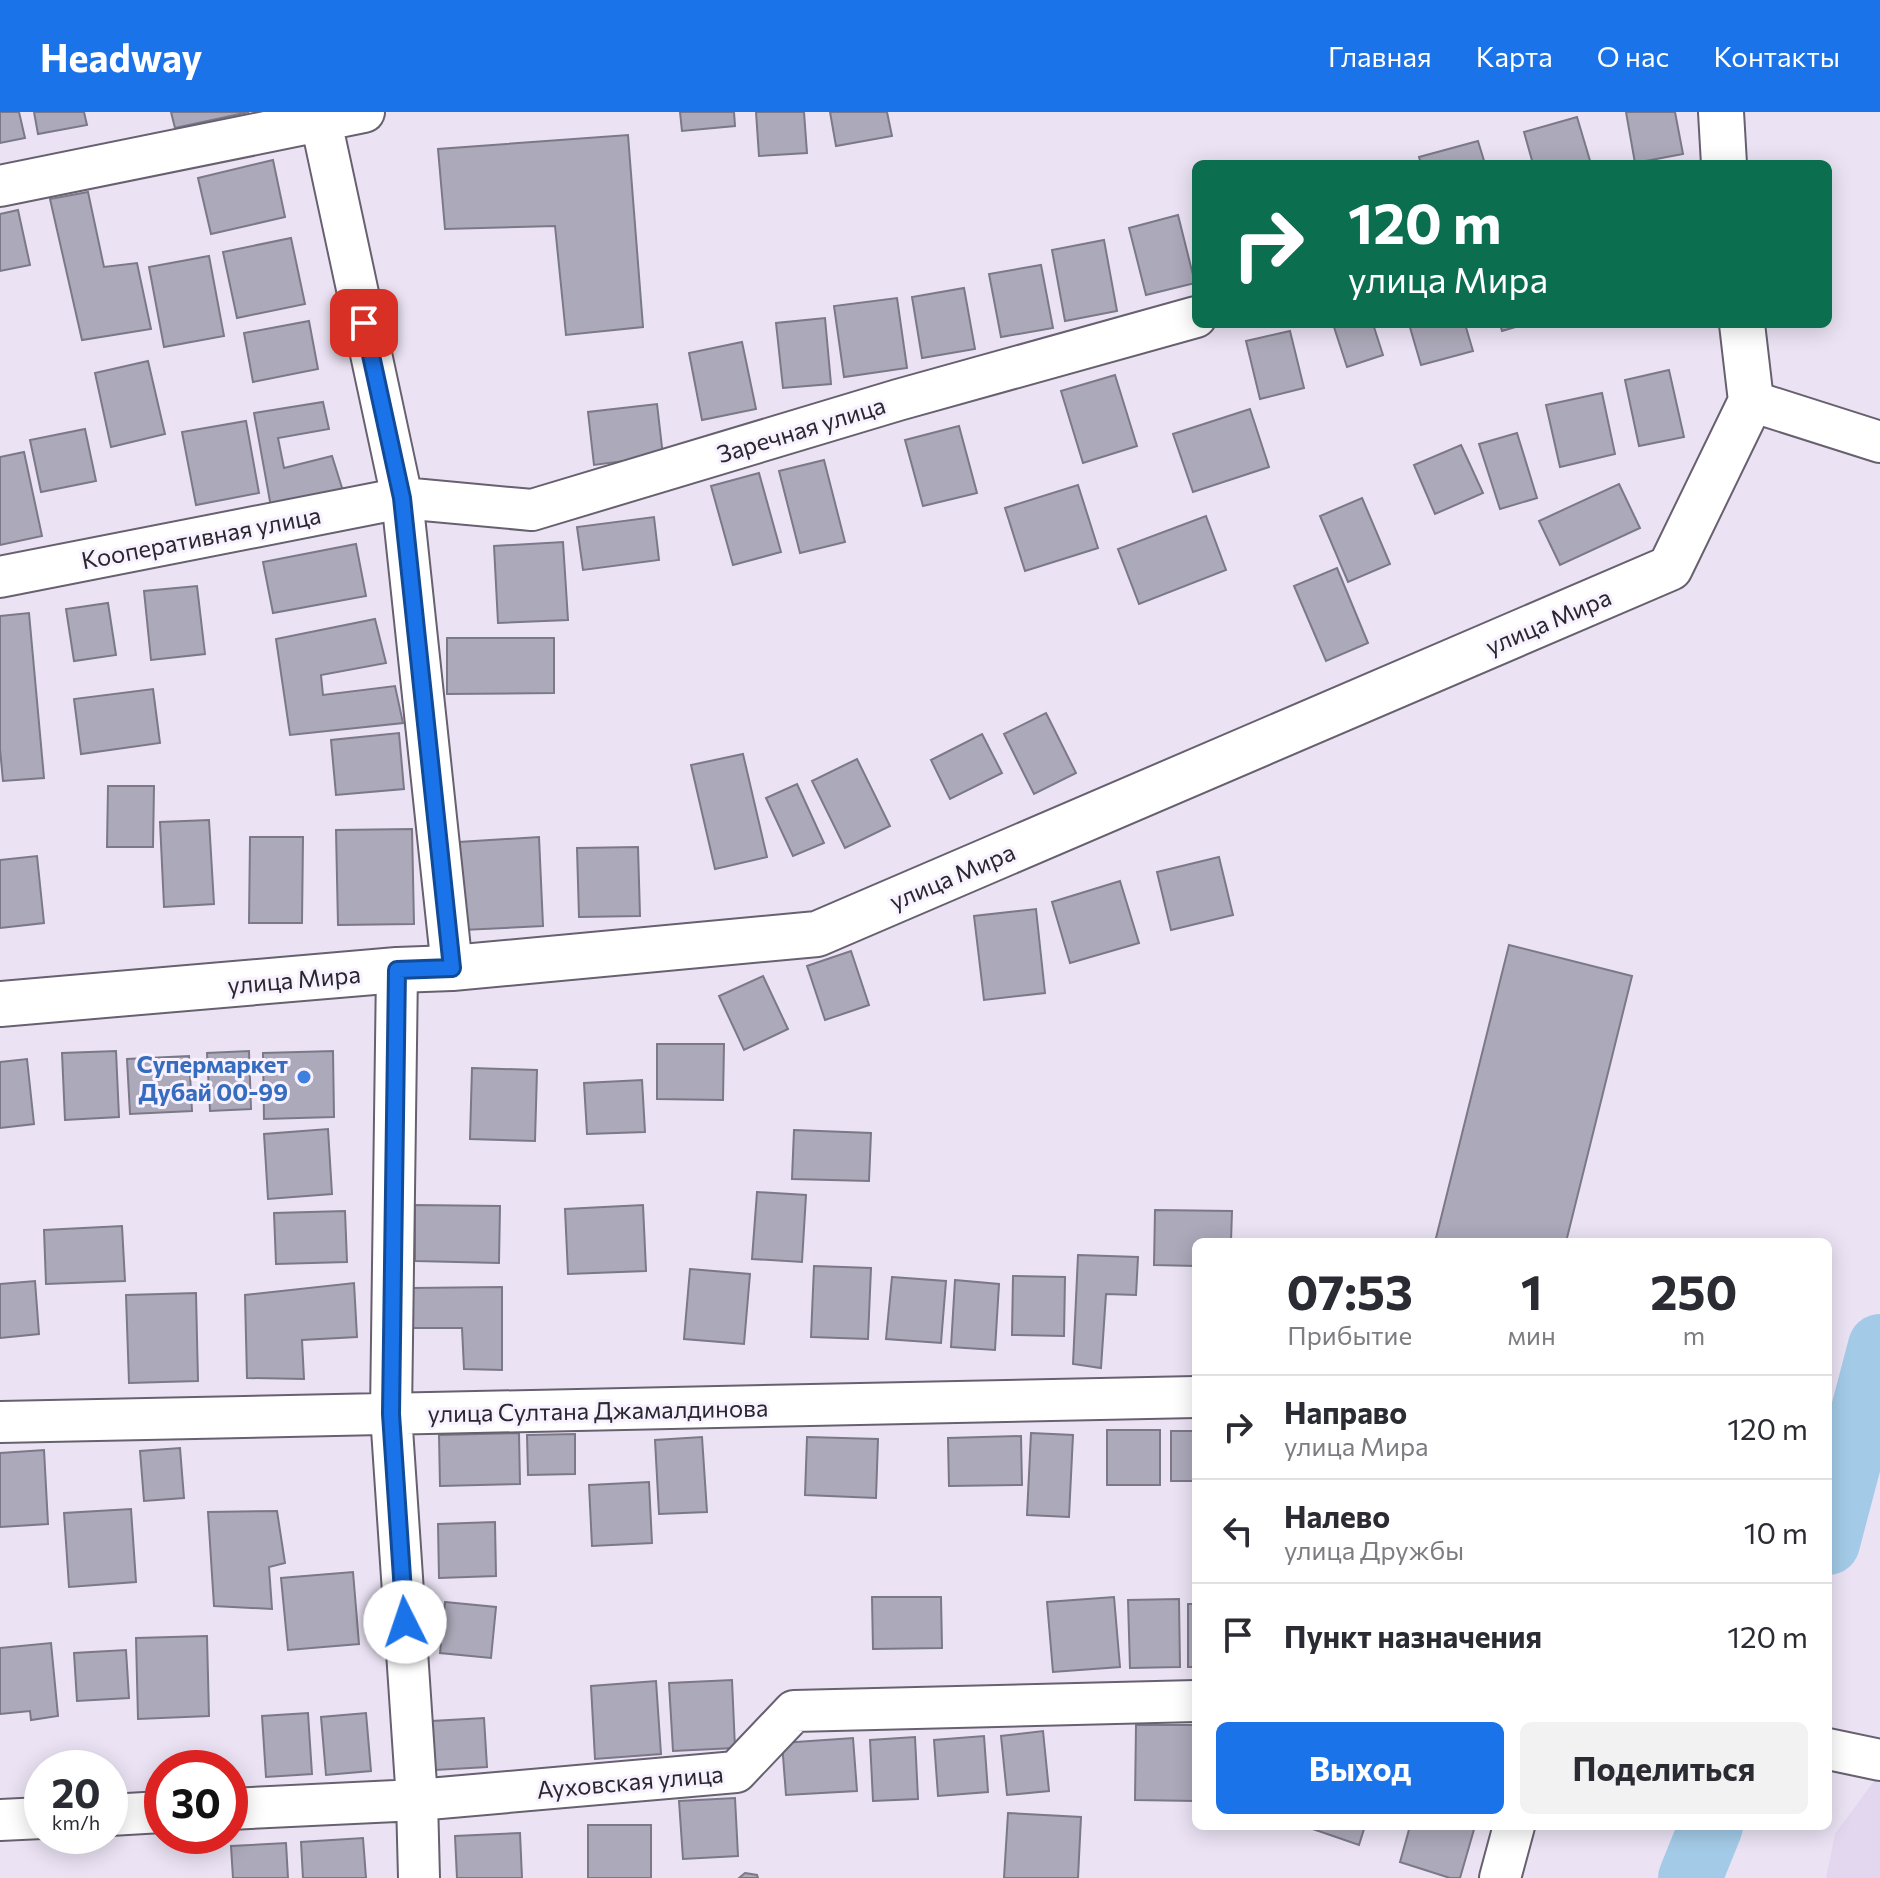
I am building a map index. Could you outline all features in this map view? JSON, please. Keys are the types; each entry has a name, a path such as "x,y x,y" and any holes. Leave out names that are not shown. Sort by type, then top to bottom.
{"main road":[{"path":"1720,160 1721,112"},
{"path":"1742,328 1751,401"},
{"name":"улица Мира","path":"0,1004 452,968 817,934 1670,568 1751,401"}],"street":[{"path":"0,186 320,116 364,112"},
{"path":"320,116 402,498 452,968"},
{"name":"Заречная улица","path":"402,498 532,510 883,405 1192,318"},
{"path":"1751,401 1873,440"},
{"name":"Кооперативная улица","path":"0,577 402,498"},
{"path":"397,970 391,1414 417,1800 419,1878"},
{"name":"улица Султана Джамалдинова","path":"0,1422 1192,1397"},
{"name":"Ауховская улица","path":"248,1808 417,1800 736,1772 794,1711 1192,1701"},
{"path":"1832,1750 1880,1760"},
{"path":"0,1820 24,1819"},
{"path":"1500,1878 1513,1830"}],"shaded area":[{"path":"1880,1773 1880,1878 1826,1878 1835,1834"}],"building":[{"path":"0,112 19,112 25,138 0,143"},
{"path":"34,112 84,112 87,125 38,134"},
{"path":"171,112 249,112 175,128"},
{"path":"680,112 734,112 735,126 682,131"},
{"path":"756,112 804,112 807,153 759,156"},
{"path":"830,112 887,112 892,136 836,146"},
{"path":"1626,112 1675,112 1683,154 1634,160"},
{"path":"1577,117 1590,160 1532,160 1524,132"},
{"path":"628,135 643,327 566,335 555,226 445,229 438,149"},
{"path":"1478,141 1484,160 1420,160 1419,157"},
{"path":"273,160 285,217 211,234 198,178"},
{"path":"88,192 104,267 137,263 151,329 82,340 50,199"},
{"path":"18,210 30,265 0,271 0,214"},
{"path":"1178,215 1192,271 1192,284 1146,295 1129,228"},
{"path":"291,238 305,304 237,318 223,252"},
{"path":"1104,240 1117,311 1065,321 1052,250"},
{"path":"209,256 224,336 164,347 149,267"},
{"path":"1041,265 1053,328 1001,337 989,274"},
{"path":"964,288 975,349 922,358 912,297"},
{"path":"897,298 907,368 844,377 834,306"},
{"path":"825,318 831,384 783,388 776,323"},
{"path":"309,321 318,369 253,382 244,333"},
{"path":"1334,328 1374,328 1383,355 1347,367"},
{"path":"1410,328 1466,328 1473,351 1421,365"},
{"path":"1290,331 1304,388 1260,399 1246,341"},
{"path":"742,342 756,409 702,420 689,353"},
{"path":"148,361 165,434 111,447 95,373"},
{"path":"1669,370 1684,437 1639,446 1625,380"},
{"path":"1115,375 1137,446 1083,463 1061,391"},
{"path":"1602,393 1615,454 1560,467 1546,405"},
{"path":"323,402 329,429 278,438 284,468 332,456 343,491 271,507 254,413"},
{"path":"657,404 663,456 594,465 588,412"},
{"path":"1250,409 1269,467 1193,492 1173,434"},
{"path":"246,421 259,493 196,505 182,432"},
{"path":"959,426 977,493 923,506 905,440"},
{"path":"85,429 96,481 41,492 30,440"},
{"path":"1517,433 1537,498 1500,509 1479,444"},
{"path":"1461,445 1483,493 1435,514 1414,465"},
{"path":"24,452 42,536 0,545 0,457"},
{"path":"824,460 845,542 800,553 779,471"},
{"path":"759,473 781,552 733,565 711,486"},
{"path":"1619,484 1640,528 1560,565 1539,521"},
{"path":"1078,485 1098,548 1025,571 1005,508"},
{"path":"1362,498 1390,564 1348,582 1320,516"},
{"path":"1206,516 1226,570 1139,604 1118,549"},
{"path":"654,517 659,560 583,570 577,527"},
{"path":"563,542 568,620 498,623 494,546"},
{"path":"356,544 366,596 273,613 263,562"},
{"path":"1337,568 1368,643 1326,661 1294,586"},
{"path":"197,586 205,654 151,660 144,591"},
{"path":"108,603 116,655 74,661 66,609"},
{"path":"29,613 44,778 3,781 0,749 0,616"},
{"path":"375,619 386,663 321,675 323,695 395,686 403,723 290,735 276,639"},
{"path":"447,638 554,638 554,693 447,694"},
{"path":"153,689 160,743 81,754 74,699"},
{"path":"1046,713 1076,773 1034,794 1004,734"},
{"path":"399,733 404,789 336,795 331,740"},
{"path":"982,734 1002,773 950,799 931,760"},
{"path":"743,754 767,857 715,869 691,765"},
{"path":"857,759 890,826 845,848 812,781"},
{"path":"797,784 824,843 793,856 766,798"},
{"path":"108,786 154,786 153,847 107,847"},
{"path":"209,820 214,904 164,907 160,822"},
{"path":"412,829 414,924 338,925 336,830"},
{"path":"250,837 303,837 302,923 249,923"},
{"path":"539,837 543,926 463,930 459,842"},
{"path":"638,847 640,916 579,917 577,848"},
{"path":"37,856 44,923 0,928 0,860"},
{"path":"1219,857 1233,915 1171,930 1157,872"},
{"path":"1120,881 1139,943 1070,963 1052,902"},
{"path":"1036,909 1045,993 984,1000 974,916"},
{"path":"1509,945 1632,976 1567,1238 1436,1238"},
{"path":"851,951 869,1005 825,1020 807,966"},
{"path":"763,976 788,1029 744,1050 719,996"},
{"path":"657,1044 724,1044 723,1100 657,1099"},
{"path":"116,1051 119,1117 65,1120 62,1053"},
{"path":"249,1051 251,1109 210,1111 207,1053"},
{"path":"333,1051 334,1117 264,1119 263,1053"},
{"path":"189,1056 192,1111 130,1114 127,1059"},
{"path":"27,1059 34,1124 0,1128 0,1062"},
{"path":"472,1068 537,1070 535,1141 470,1139"},
{"path":"642,1080 645,1132 587,1134 584,1083"},
{"path":"328,1129 332,1194 268,1199 264,1134"},
{"path":"794,1130 871,1133 869,1181 792,1179"},
{"path":"757,1192 806,1195 802,1262 752,1259"},
{"path":"415,1205 500,1206 499,1263 415,1261"},
{"path":"643,1205 646,1271 568,1274 565,1209"},
{"path":"1155,1210 1232,1211 1231,1238 1192,1238 1192,1266 1154,1265"},
{"path":"345,1211 347,1262 276,1264 274,1213"},
{"path":"122,1226 125,1281 46,1284 44,1230"},
{"path":"1078,1255 1138,1257 1136,1295 1106,1294 1101,1368 1073,1364"},
{"path":"814,1266 871,1268 868,1339 811,1337"},
{"path":"690,1269 750,1274 744,1344 684,1339"},
{"path":"1013,1276 1065,1277 1064,1336 1012,1335"},
{"path":"892,1277 946,1281 941,1343 886,1339"},
{"path":"955,1280 999,1284 995,1350 951,1347"},
{"path":"35,1281 39,1334 0,1338 0,1284"},
{"path":"354,1283 357,1337 302,1340 304,1379 247,1378 245,1295"},
{"path":"502,1287 502,1370 464,1369 462,1328 412,1328 412,1288"},
{"path":"196,1293 198,1381 129,1383 126,1295"},
{"path":"1107,1430 1160,1430 1160,1485 1107,1485"},
{"path":"1171,1431 1192,1431 1192,1481 1171,1481"},
{"path":"519,1433 520,1484 440,1486 439,1435"},
{"path":"1031,1433 1073,1435 1069,1517 1027,1515"},
{"path":"575,1434 575,1474 528,1475 527,1435"},
{"path":"1021,1436 1022,1485 949,1486 948,1438"},
{"path":"702,1437 707,1512 659,1514 655,1440"},
{"path":"807,1437 878,1439 876,1498 805,1495"},
{"path":"180,1448 184,1498 144,1501 140,1451"},
{"path":"44,1450 48,1524 0,1527 0,1453"},
{"path":"649,1482 652,1543 592,1546 589,1485"},
{"path":"131,1509 136,1582 69,1587 64,1513"},
{"path":"277,1511 285,1563 269,1567 272,1609 214,1606 208,1512"},
{"path":"495,1522 496,1576 439,1578 438,1524"},
{"path":"353,1572 359,1644 288,1650 281,1578"},
{"path":"872,1597 941,1597 942,1648 873,1649"},
{"path":"1114,1597 1120,1667 1053,1672 1047,1602"},
{"path":"1179,1599 1180,1667 1130,1668 1128,1600"},
{"path":"445,1602 496,1607 491,1658 440,1653"},
{"path":"1188,1604 1192,1604 1192,1667 1188,1667"},
{"path":"207,1636 209,1716 138,1719 136,1638"},
{"path":"51,1643 58,1716 31,1720 30,1711 0,1714 0,1648"},
{"path":"126,1650 129,1698 77,1701 74,1653"},
{"path":"732,1680 735,1748 673,1751 669,1683"},
{"path":"656,1681 661,1754 595,1759 591,1686"},
{"path":"308,1713 312,1774 266,1777 262,1716"},
{"path":"366,1713 371,1771 326,1775 321,1717"},
{"path":"484,1718 487,1767 435,1770 432,1721"},
{"path":"1136,1725 1192,1725 1192,1801 1135,1800"},
{"path":"1043,1731 1049,1791 1007,1795 1001,1736"},
{"path":"984,1736 988,1792 938,1796 934,1740"},
{"path":"915,1737 918,1799 873,1801 870,1740"},
{"path":"853,1738 857,1791 786,1795 782,1743"},
{"path":"735,1798 738,1856 683,1859 679,1801"},
{"path":"1008,1813 1081,1817 1078,1878 1004,1878"},
{"path":"588,1825 651,1825 651,1878 588,1878"},
{"path":"1316,1830 1364,1830 1359,1845"},
{"path":"1409,1830 1474,1830 1460,1878 1450,1878 1400,1862"},
{"path":"520,1833 522,1878 457,1878 455,1836"},
{"path":"363,1838 366,1878 303,1878 301,1842"},
{"path":"286,1843 288,1878 233,1878 232,1854 248,1854 248,1845"},
{"path":"745,1873 757,1875 758,1878 739,1878"}],"waterway":[{"path":"1832,1528 1880,1346"},
{"path":"1690,1878 1709,1830"}],"place":[{"name":"Супермаркет Дубай 00-99","path":"304,1077"}],"route":[{"path":"364,323 402,498 452,968 397,970 391,1414 405,1622"}]}
